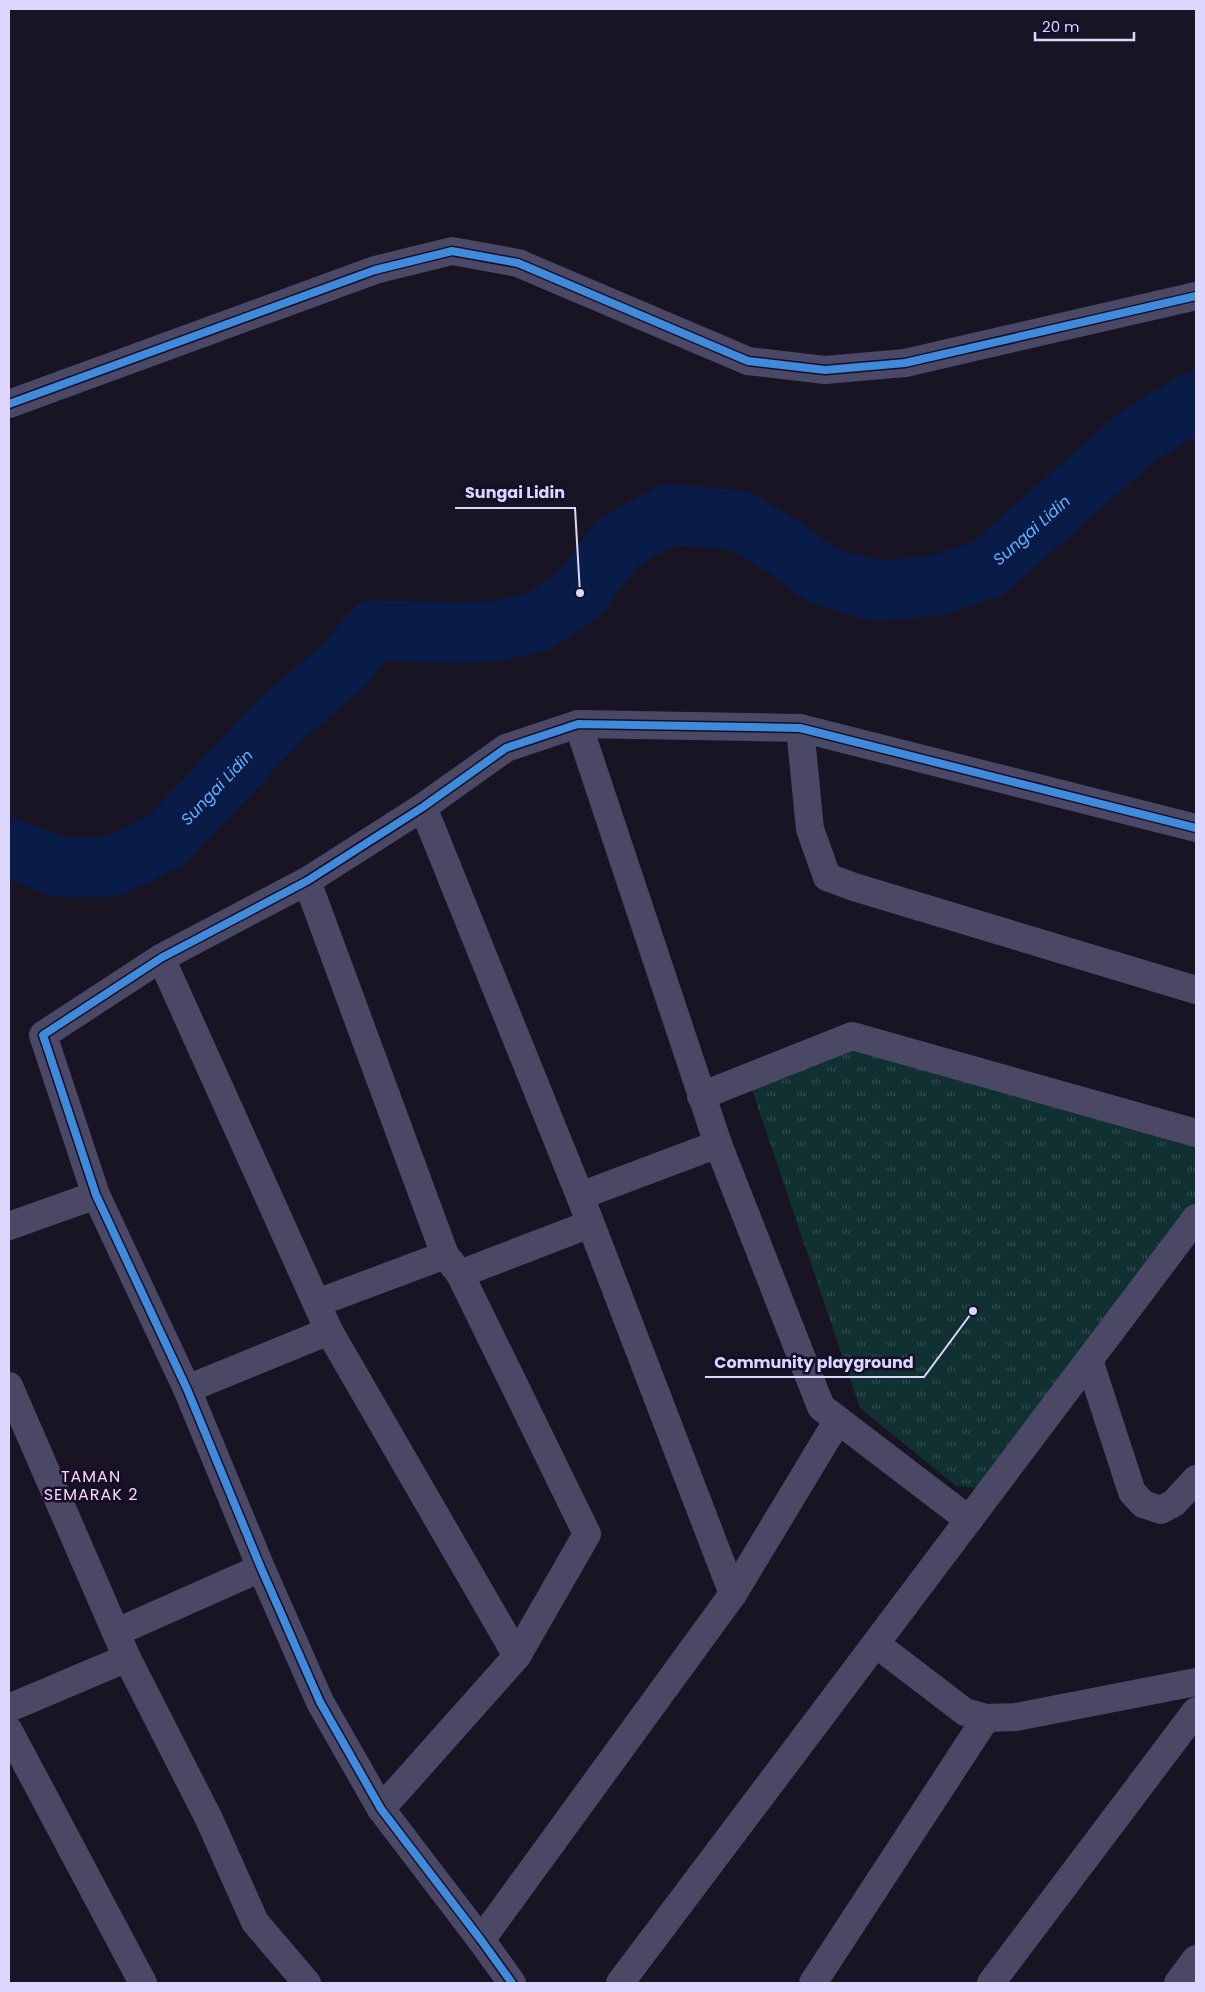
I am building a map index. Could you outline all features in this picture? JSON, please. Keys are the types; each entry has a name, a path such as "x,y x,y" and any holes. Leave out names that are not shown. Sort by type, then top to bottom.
{"street":[{"path":"9,404 375,270 452,251 518,262 748,361 825,370 905,363 1196,296"},
{"path":"578,724 718,1144 821,1407 969,1520"},
{"path":"512,1983 381,1809 320,1702 261,1568 186,1389 96,1195 43,1035 161,958 307,881 423,807 506,748 578,724 800,728 1196,828"},
{"path":"800,728 810,829 827,876 854,888 1196,990"},
{"path":"423,807 580,1196 733,1594"},
{"path":"307,881 452,1265 586,1534 517,1656 381,1809"},
{"path":"161,958 329,1331 517,1656"},
{"path":"701,1096 852,1036 1196,1133"},
{"path":"580,1196 718,1144"},
{"path":"9,1226 96,1195"},
{"path":"620,1983 1196,1218"},
{"path":"317,1303 590,1224"},
{"path":"186,1389 329,1331"},
{"path":"1089,1360 1132,1492 1143,1504 1161,1510 1174,1503 1196,1479"},
{"path":"9,1386 127,1658 209,1819 255,1922 307,1983"},
{"path":"481,1940 733,1594 838,1420"},
{"path":"117,1632 261,1568"},
{"path":"876,1644 965,1712 986,1718 1016,1717 1196,1682"},
{"path":"9,1708 127,1658"},
{"path":"991,1983 1196,1710"},
{"path":"812,1983 986,1718"},
{"path":"9,1731 143,1983"},
{"path":"1178,1983 1196,1959"}],"green space":[{"path":"893,1033 1196,1131 1196,1214 979,1488 956,1486 860,1408 750,1084"}],"waterway":[{"name":"Sungai Lidin","path":"9,848 61,867 111,867 167,840 281,719 342,667 374,630 460,633 496,631 540,621 580,593 617,543 669,514 738,520 783,546 823,576 876,591 935,586 987,569 1138,436 1196,401"}],"cycle path":[{"path":"9,404 375,270 452,251 518,263 748,361 825,370 905,363 1196,296"},
{"path":"512,1983 381,1809 320,1702 261,1568 187,1389 96,1195 43,1035 161,958 307,881 423,807 506,748 578,724 800,728 1196,828"}],"place":[{"name":"Sungai Lidin","path":"580,593"},
{"name":"Community playground","path":"973,1311"}],"district":[{"name":"TAMAN SEMARAK 2","path":"91,1485"}]}
